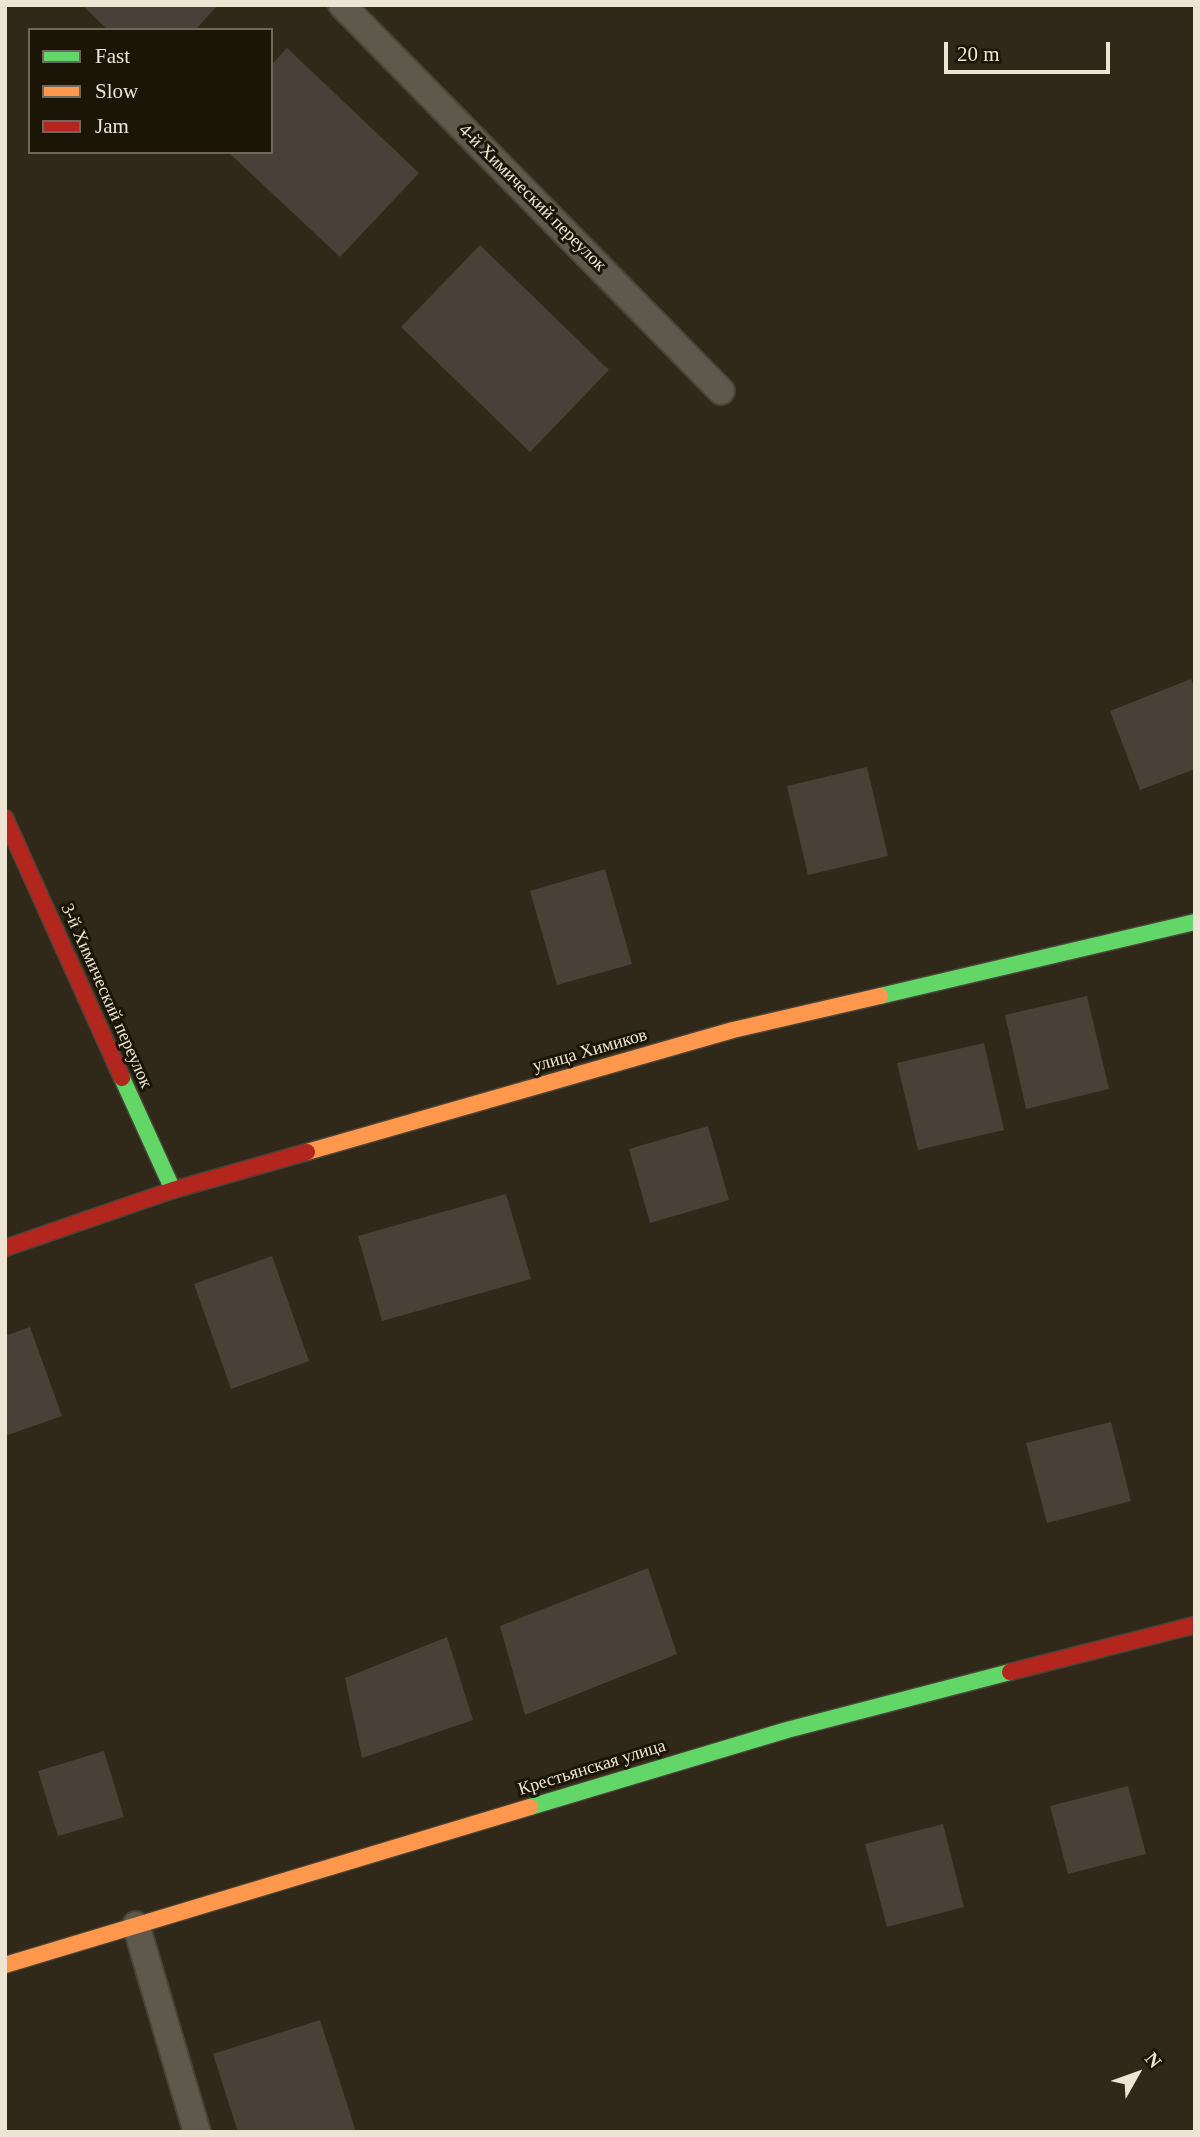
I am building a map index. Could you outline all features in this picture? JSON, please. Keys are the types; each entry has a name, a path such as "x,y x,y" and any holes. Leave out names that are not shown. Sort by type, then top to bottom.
{"street":[{"name":"3-й Химический переулок","path":"5,818 173,1190"},
{"name":"улица Химиков","path":"5,1248 173,1190 733,1030 1195,922"},
{"name":"Крестьянская улица","path":"5,1965 787,1730 1195,1625"}],"lane":[{"name":"4-й Химический переулок","path":"342,5 722,391"},
{"path":"136,1925 197,2132"}],"building":[{"path":"82,5 218,5 197,28 106,28"},
{"path":"287,48 419,173 340,257 230,154 273,154 273,63"},
{"path":"480,245 609,370 530,452 401,327"},
{"path":"1191,679 1195,690 1195,769 1140,790 1110,711"},
{"path":"867,767 888,856 808,875 787,786"},
{"path":"605,869 632,964 557,985 530,891"},
{"path":"1087,996 1109,1089 1026,1109 1005,1015"},
{"path":"984,1043 1004,1130 918,1150 897,1063"},
{"path":"708,1126 729,1200 650,1223 629,1149"},
{"path":"506,1194 531,1279 382,1321 358,1236"},
{"path":"272,1256 309,1361 231,1389 194,1284"},
{"path":"30,1327 62,1416 5,1436 5,1336"},
{"path":"1111,1422 1131,1501 1047,1523 1026,1443"},
{"path":"648,1568 677,1654 525,1715 500,1626"},
{"path":"447,1637 473,1720 362,1758 345,1678"},
{"path":"104,1751 124,1817 58,1836 38,1771"},
{"path":"1128,1786 1146,1854 1068,1874 1050,1806"},
{"path":"943,1824 964,1907 887,1927 865,1844"},
{"path":"320,2020 356,2132 238,2132 213,2054"}],"traffic: fast":[{"path":"880,996 1195,922"},
{"path":"122,1078 173,1190"},
{"path":"530,1807 787,1730 1010,1672"}],"traffic: slow":[{"path":"307,1152 733,1030 880,996"},
{"path":"5,1965 530,1807"}],"traffic: jam":[{"path":"5,818 122,1078"},
{"path":"5,1248 173,1190 307,1152"},
{"path":"1010,1672 1195,1625"}]}
